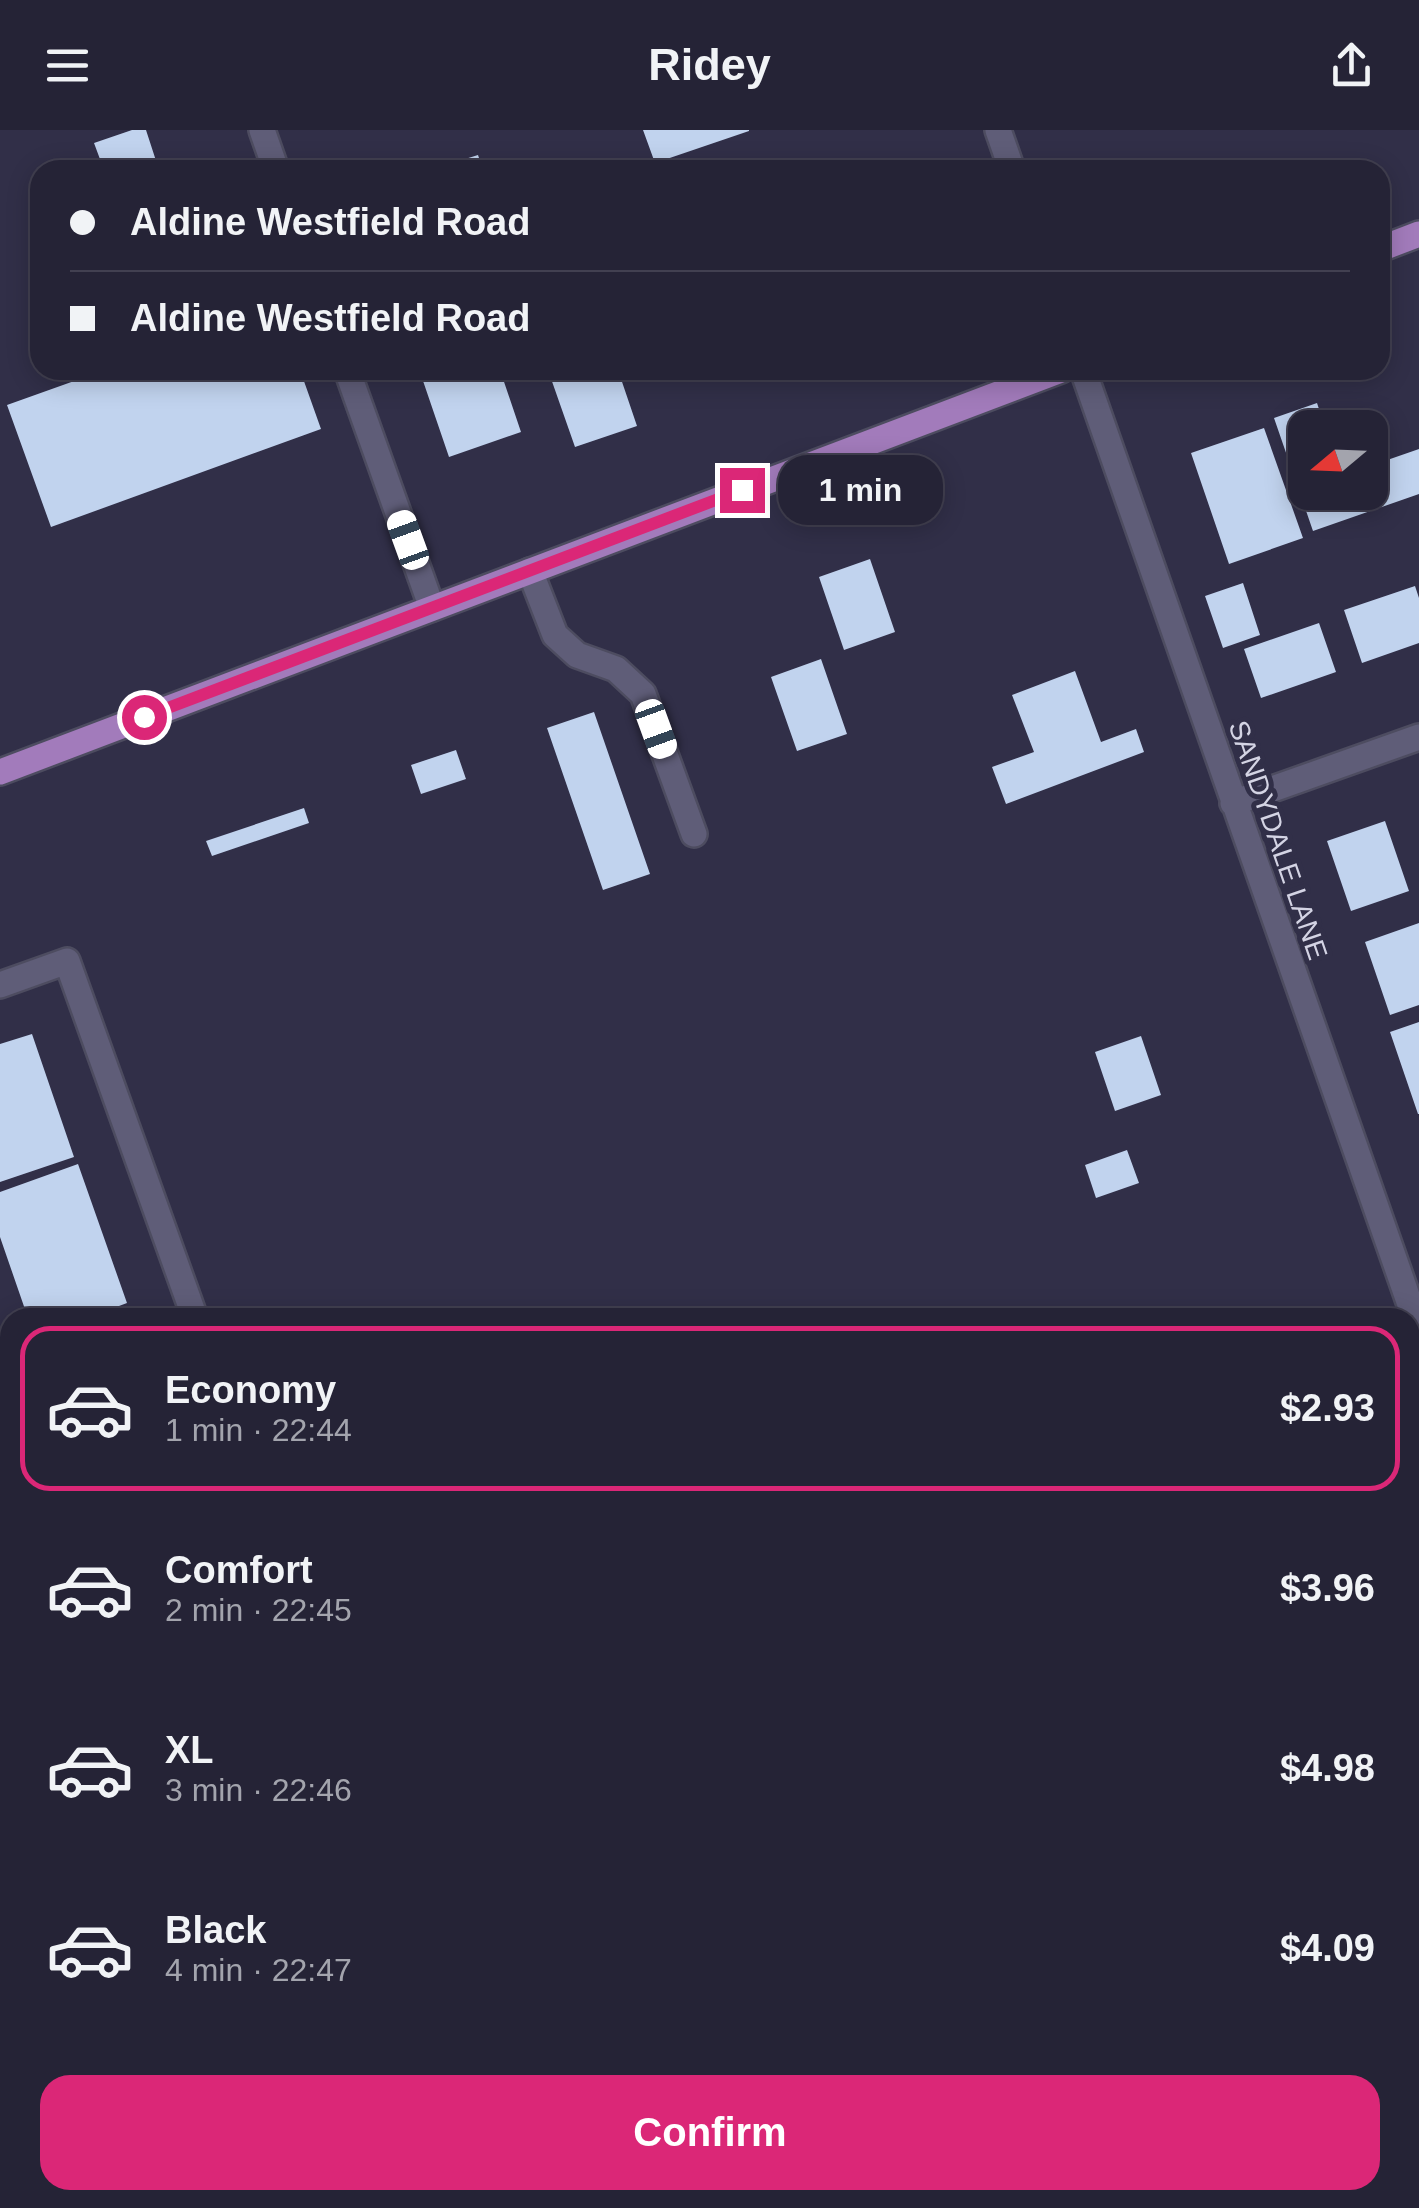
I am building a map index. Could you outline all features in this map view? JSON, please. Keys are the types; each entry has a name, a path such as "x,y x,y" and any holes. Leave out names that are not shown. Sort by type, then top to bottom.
{"main road":[{"path":"1390,245 1419,234"},
{"path":"0,772 1034,380"}],"street":[{"path":"262,130 272,160"},
{"path":"998,130 1008,160"},
{"path":"351,380 432,608"},
{"name":"SANDYDALE LANE","path":"1086,380 1411,1308"},
{"path":"530,571 555,635 577,656 616,669 643,694 694,834"},
{"path":"1233,802 1419,737"},
{"path":"0,985 67,961 191,1308"}],"building":[{"path":"132,130 146,130 156,160 100,160 94,143"},
{"path":"643,130 749,130 664,160 654,160"},
{"path":"77,380 304,380 321,429 51,527 7,405"},
{"path":"423,380 503,380 521,432 449,457"},
{"path":"552,380 621,380 637,426 575,447"},
{"path":"1317,403 1319,410 1297,410"},
{"path":"1288,413 1288,459 1274,418"},
{"path":"1264,428 1288,496 1288,510 1293,510 1303,538 1229,564 1191,453"},
{"path":"1419,449 1419,494 1388,505 1388,460"},
{"path":"1306,510 1373,510 1313,531"},
{"path":"870,559 895,632 844,650 819,577"},
{"path":"1243,583 1260,635 1223,648 1205,596"},
{"path":"1415,586 1419,598 1419,643 1362,663 1344,610"},
{"path":"1319,623 1336,672 1261,698 1244,649"},
{"path":"821,659 847,734 797,751 771,677"},
{"path":"1075,671 1101,742 1136,729 1144,752 1006,804 992,767 1034,752 1012,695"},
{"path":"594,712 650,874 603,890 547,728"},
{"path":"456,750 466,779 421,794 411,765"},
{"path":"304,808 309,823 212,856 206,841"},
{"path":"1385,821 1409,891 1351,911 1327,841"},
{"path":"1419,923 1419,1005 1390,1015 1365,942"},
{"path":"1419,1022 1419,1114 1418,1114 1390,1032"},
{"path":"32,1034 74,1157 0,1182 0,1044"},
{"path":"1141,1036 1161,1095 1115,1111 1095,1052"},
{"path":"1127,1150 1139,1183 1096,1198 1085,1165"},
{"path":"78,1164 127,1303 114,1308 25,1308 0,1237 0,1192"}],"route":[{"path":"144,717 742,490"}]}
